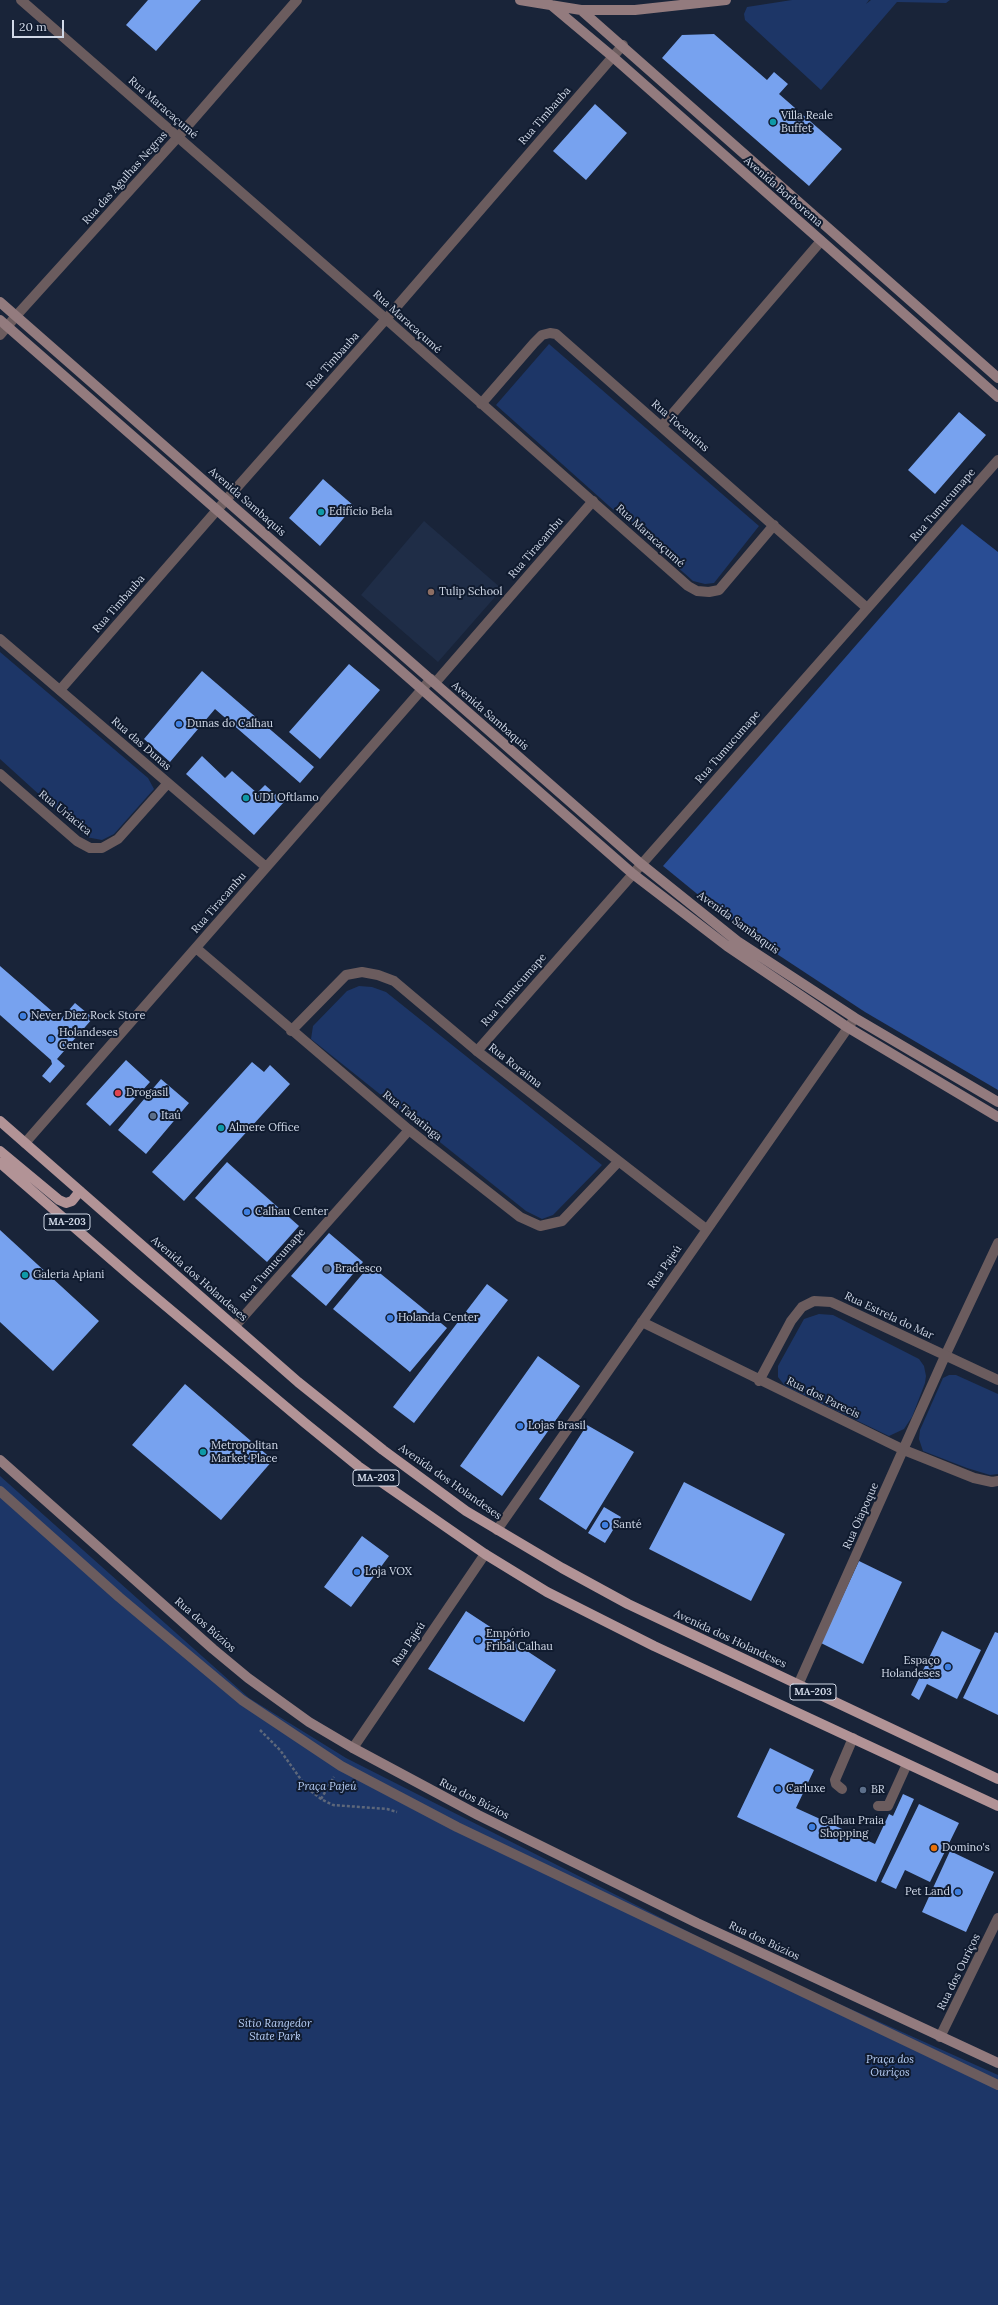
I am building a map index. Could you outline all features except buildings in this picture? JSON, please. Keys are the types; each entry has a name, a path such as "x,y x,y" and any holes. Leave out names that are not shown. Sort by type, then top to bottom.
{"main road":[{"path":"520,0 581,10 635,10 695,2 726,0"},
{"name":"Avenida Borborema","path":"551,5 998,397"},
{"name":"Avenida Borborema","path":"581,10 623,45 998,378"},
{"name":"Avenida Sambaquis","path":"0,302 641,864 737,941 855,1018 998,1102"},
{"path":"4,323 633,874 727,946 847,1027 998,1117"},
{"name":"Avenida dos Holandeses","path":"0,1121 298,1382 383,1450 466,1511 628,1604 998,1779"},
{"path":"0,1151 59,1200 66,1203 72,1201 80,1191"},
{"name":"MA-203","path":"1,1167 134,1280 358,1466 485,1554 547,1592 648,1643 998,1806"},
{"name":"Rua dos Búzios","path":"0,1460 248,1678 304,1718 353,1748 478,1815 698,1923 998,2063"}],"street":[{"name":"Rua Maracaçumé","path":"21,0 386,318 481,404 688,586 697,591 709,592 719,590 774,526"},
{"name":"Rua das Agulhas Negras","path":"0,335 4,323 16,316 178,137 297,0"},
{"name":"Rua Timbauba","path":"60,690 623,45"},
{"path":"662,426 820,241"},
{"name":"Rua Tocantins","path":"481,404 542,335 550,333 556,334 867,608"},
{"name":"Rua Tumucumape","path":"477,1051 998,460"},
{"name":"Rua Tiracambu","path":"25,1143 422,690 433,681 593,501"},
{"name":"Rua das Dunas","path":"0,639 266,867"},
{"name":"Rua Uriacica","path":"0,774 77,840 90,848 102,848 118,839 168,783"},
{"name":"Rua Tabatinga","path":"196,948 291,1031 409,1130 520,1217 540,1226 553,1224 571,1213 618,1162"},
{"name":"Rua Roraima","path":"291,1031 346,975 362,972 378,975 394,981 477,1051 706,1229"},
{"name":"Rua Pajeú","path":"497,1530 847,1027 855,1018"},
{"name":"Rua Tumucumape","path":"235,1326 409,1130"},
{"name":"Rua Oiapoque","path":"798,1685 945,1356 998,1243"},
{"name":"Rua Estrela do Mar","path":"759,1381 791,1321 802,1307 814,1301 831,1302 998,1380"},
{"name":"Rua dos Parecis","path":"642,1322 759,1381 904,1450 974,1478 992,1482 998,1481"},
{"path":"0,1491 119,1597 242,1700 342,1766 457,1827 998,2085"},
{"name":"Rua Pajeú","path":"353,1748 485,1554"},
{"path":"842,1789 836,1784 835,1780 853,1738"},
{"path":"878,1806 888,1806 907,1764"},
{"name":"Rua dos Ouriços","path":"940,2037 998,1918"}],"shaded area":[{"name":"Tulip School","path":"424,521 502,589 438,662 361,595"},
{"path":"962,524 998,552 998,1090 865,1012 745,933 663,866"}],"green space":[{"path":"792,0 869,0 866,4 871,0 950,0 946,3 897,2 821,90 745,20 744,14 747,7"},
{"path":"549,344 759,526 714,583 705,584 693,581 496,405"},
{"path":"0,652 148,778 154,789 114,834 102,840 86,837 0,759"},
{"path":"359,986 372,987 386,992 602,1165 553,1215 542,1219 526,1211 311,1039 313,1026 347,991"},
{"path":"819,1314 833,1315 919,1359 924,1366 926,1376 925,1383 912,1417 904,1429 889,1436 785,1386 778,1377 778,1366 804,1319"},
{"path":"949,1375 956,1375 998,1394 998,1474 990,1475 967,1468 923,1451 919,1439 920,1430 943,1378"},
{"name":"Sítio Rangedor State Park","path":"0,1476 249,1698 346,1758 766,1971 998,2075 998,2305 0,2305"}],"place":[{"name":"Villa Reale Buffet","path":"773,122"},
{"name":"Edifício Bela","path":"321,512"},
{"name":"Tulip School","path":"431,592"},
{"name":"Dunas do Calhau","path":"179,724"},
{"name":"UDI Oftlamo","path":"246,798"},
{"name":"Never Diez Rock Store","path":"23,1016"},
{"name":"Holandeses Center","path":"51,1039"},
{"name":"Drogasil","path":"118,1093"},
{"name":"Itaú","path":"153,1116"},
{"name":"Almere Office","path":"221,1128"},
{"name":"Calhau Center","path":"247,1212"},
{"name":"Bradesco","path":"327,1269"},
{"name":"Galeria Apiani","path":"25,1275"},
{"name":"Holanda Center","path":"390,1318"},
{"name":"Lojas Brasil","path":"520,1426"},
{"name":"Metropolitan Market Place","path":"203,1452"},
{"name":"Santé","path":"605,1525"},
{"name":"Loja VOX","path":"357,1572"},
{"name":"Empório Fribal Calhau","path":"478,1640"},
{"name":"Espaço Holandeses","path":"948,1667"},
{"name":"Carluxe","path":"778,1789"},
{"name":"BR","path":"863,1790"},
{"name":"Calhau Praia Shopping","path":"812,1827"},
{"name":"Domino's","path":"934,1848"},
{"name":"Pet Land","path":"958,1892"}],"park label":[{"name":"Praça Pajeú","path":"327,1787"},
{"name":"Praça dos Ouriços","path":"890,2066"}]}
